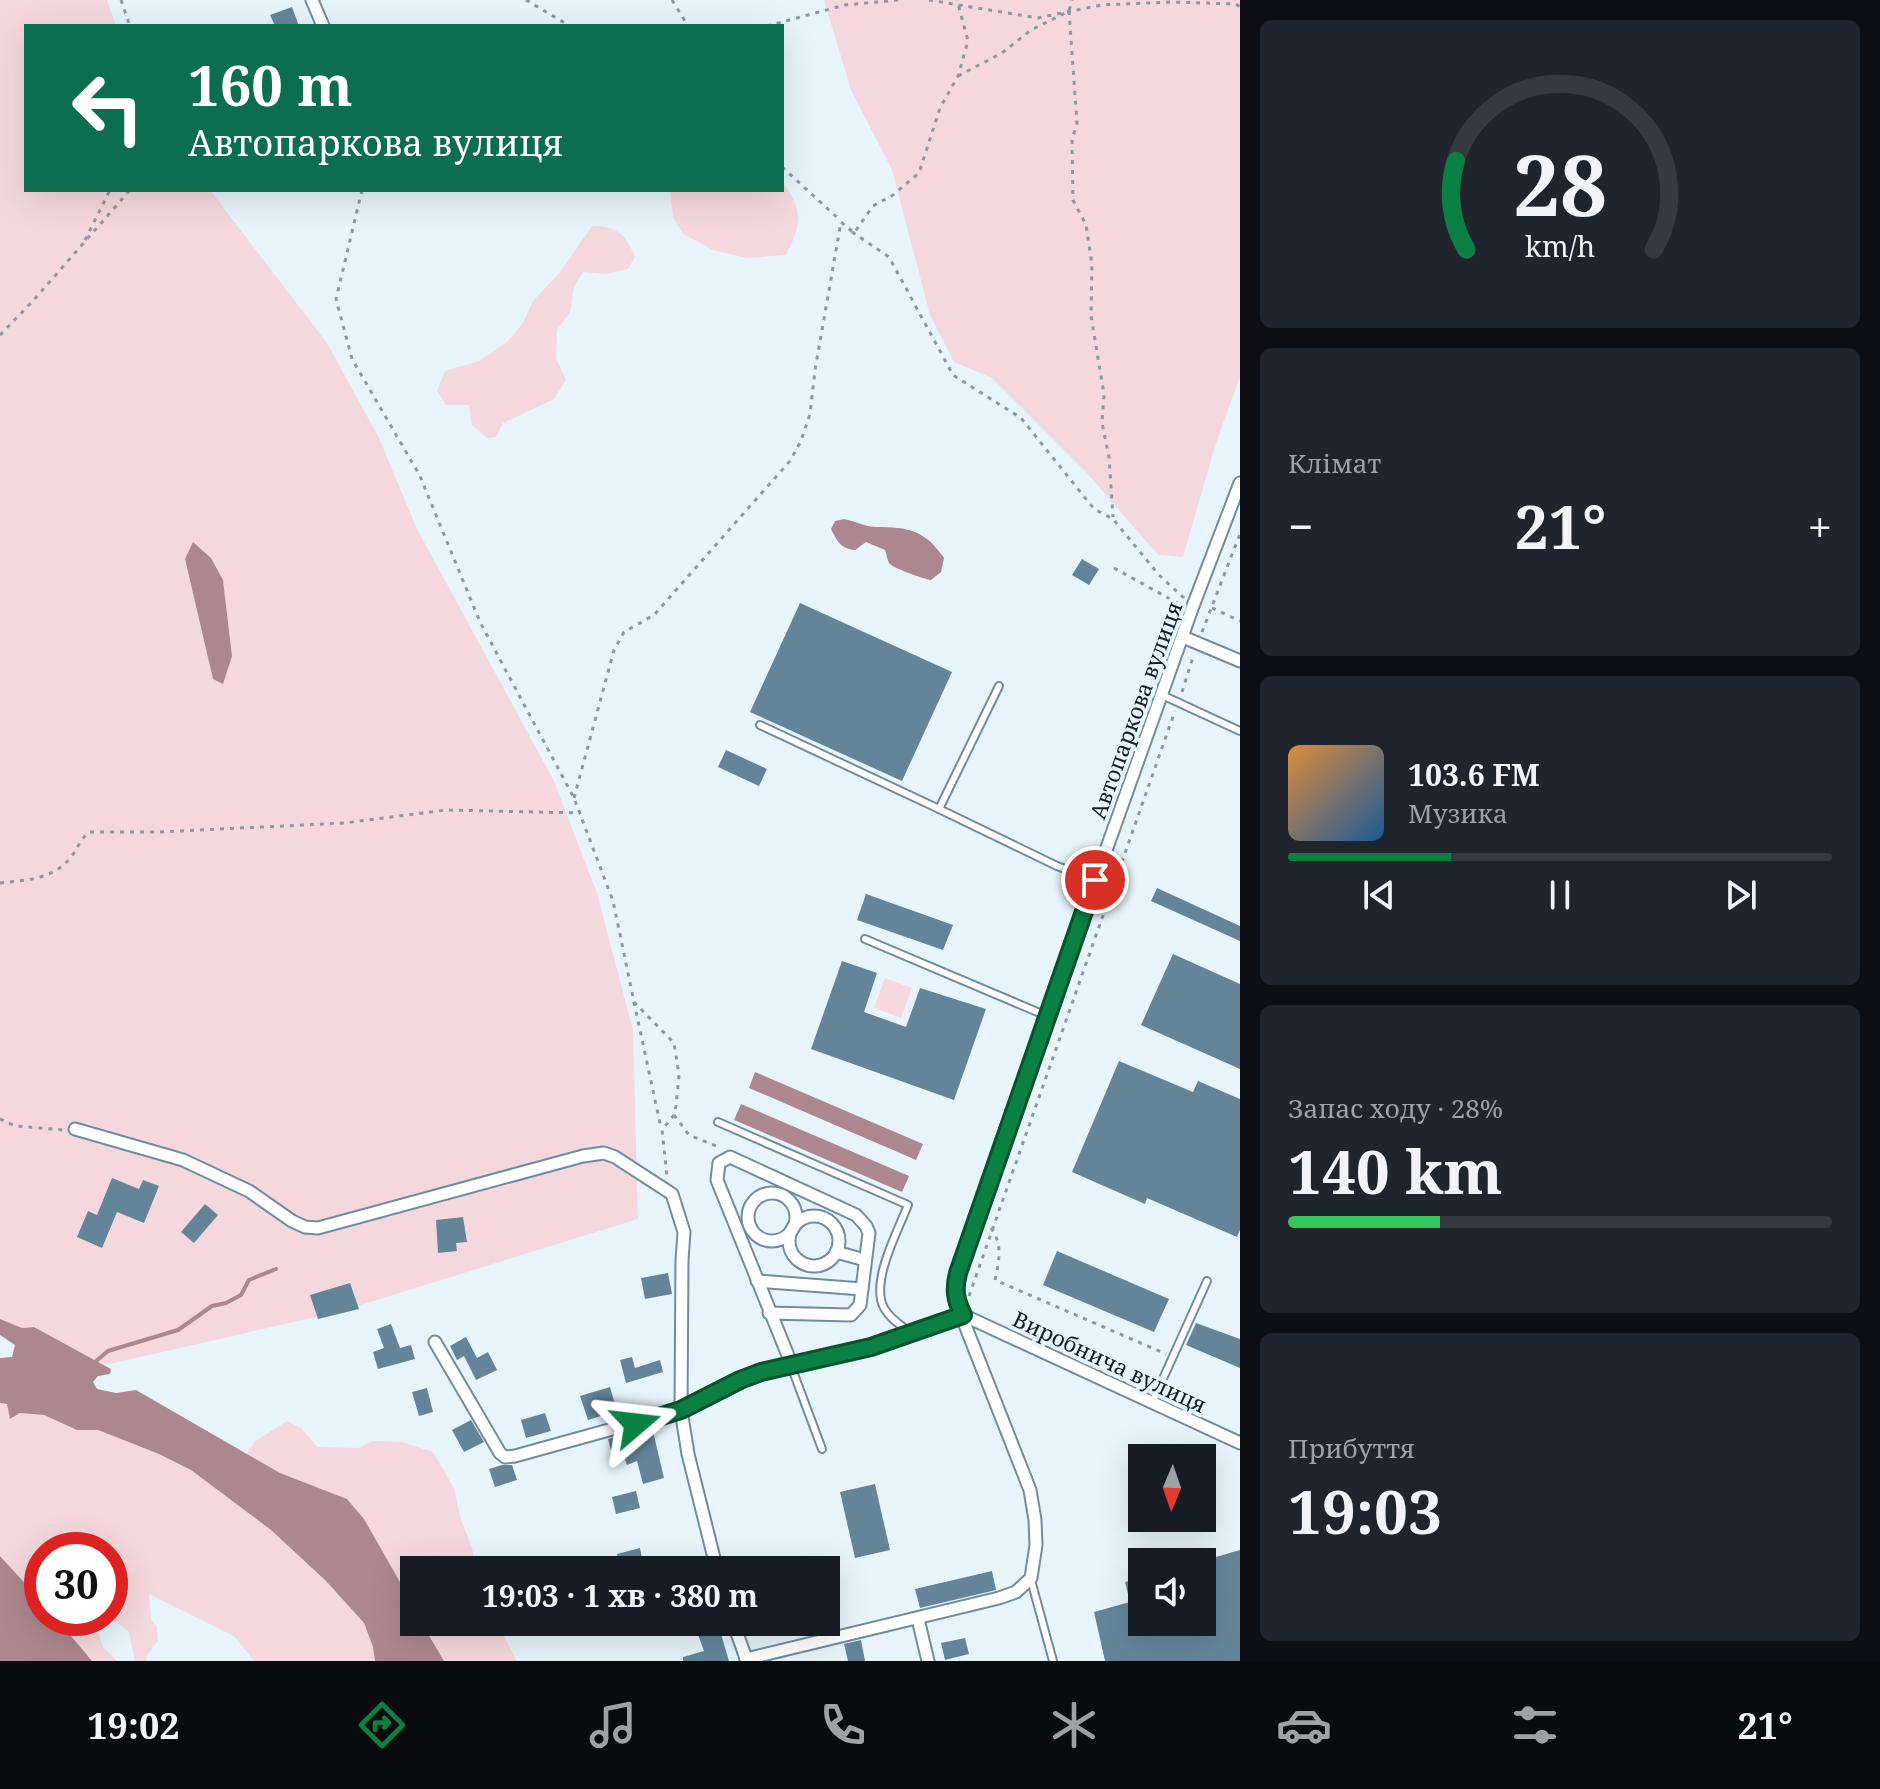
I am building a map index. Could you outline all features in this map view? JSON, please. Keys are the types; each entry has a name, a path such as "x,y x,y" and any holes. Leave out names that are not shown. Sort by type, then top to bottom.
{"street":[{"path":"312,0 322,24"},
{"name":"Автопаркова вулиця","path":"1031,1578 1036,1545 1030,1490 956,1302 954,1288 1095,880 1240,483"},
{"path":"1183,637 1240,661"},
{"path":"75,1129 183,1160 249,1191 305,1227 318,1228 583,1156 604,1153 672,1194 684,1232 681,1410 688,1454 714,1556"},
{"path":"769,1313 851,1315 860,1305 869,1233 856,1215 730,1157 719,1163 717,1180 769,1313 791,1363"},
{"path":"792,1230 791,1250 800,1261 820,1265 832,1258 839,1246 837,1232 822,1217 802,1220 792,1230 776,1241 762,1240 749,1225 751,1205 767,1194 781,1195 794,1210 792,1230"},
{"path":"836,1252 865,1260"},
{"path":"757,1281 862,1289"},
{"path":"435,1342 505,1457 613,1431 681,1410 740,1380 791,1363 871,1347 963,1315"},
{"name":"Виробнича вулиця","path":"963,1315 1240,1443"},
{"path":"738,1636 746,1660 1016,1592 1031,1578"},
{"path":"918,1619 928,1661"}],"lane":[{"path":"939,809 999,686"},
{"path":"1162,695 1240,731"},
{"path":"760,725 1057,866 1095,880"},
{"path":"865,939 1047,1016"},
{"path":"718,1122 908,1205 883,1270 880,1287 885,1311 911,1333"},
{"path":"1152,1403 1207,1281"},
{"path":"791,1363 822,1449"},
{"path":"1031,1578 1053,1661"}],"path":[{"path":"121,0 129,24"},
{"path":"526,0 567,24"},
{"path":"672,0 687,24"},
{"path":"774,24 845,5 899,0"},
{"path":"929,0 1038,18 1133,2 1238,4"},
{"path":"1072,0 1069,11 1077,123 1072,140 1073,200 1086,225 1092,265 1091,316 1104,394 1102,423 1109,457 1113,519"},
{"path":"854,233 873,206 893,195 919,173 940,108 958,76 968,41 958,3"},
{"path":"958,76 1002,53 1031,30 1069,11"},
{"path":"784,169 854,233 889,257 953,375 1021,418 1094,509 1113,519 1159,575 1192,608"},
{"path":"81,246 109,192"},
{"path":"0,335 128,192"},
{"path":"362,192 336,299 352,359 420,476 480,622 580,813 613,901 662,1130 672,1194"},
{"path":"574,798 614,650 624,632 654,615 790,461 801,441 810,414 841,222"},
{"path":"963,1315 1198,643 1240,534"},
{"path":"1114,568 1192,608"},
{"path":"1212,608 1240,621"},
{"path":"0,883 43,878 57,870 73,855 77,843 89,832 158,832 345,823 446,810 580,813"},
{"path":"634,1002 674,1043 679,1075 674,1115 662,1130"},
{"path":"674,1115 689,1135 719,1146 730,1157"},
{"path":"0,1119 15,1126 57,1131 75,1129"},
{"path":"991,1228 998,1238 1000,1259 995,1280 1173,1356"}],"shaded area":[{"path":"0,0 107,0 115,24 24,24 24,192 212,192 327,343 379,438 417,529 554,781 597,893 633,1030 638,1219 338,1312 105,1365 34,1327 22,1328 0,1319","holes":["185,559 223,580 232,655 213,678"]},
{"path":"824,0 1240,0 1240,377 1216,443 1183,557 1158,555 1087,473 992,378 954,362 930,315 892,170 851,90"},
{"path":"784,184 794,202 798,218 786,255 747,258 713,250 683,234 673,217 670,192 784,192"},
{"path":"592,226 620,233 635,257 628,269 606,274 583,272 574,287 570,312 557,330 556,358 566,380 554,399 503,423 496,437 487,438 472,425 469,405 446,405 437,391 445,371 479,361 507,342 523,323 533,301 560,272"},
{"path":"844,519 872,527 907,529 923,536 944,558 941,572 931,580 915,576 891,565 885,550 866,542 855,550 846,548 831,529 835,521"},
{"path":"193,542 211,558 223,580 232,656 223,684 213,679 185,559"},
{"path":"885,978 912,988 901,1018 874,1008"},
{"path":"755,1072 923,1144 916,1160 749,1088"},
{"path":"741,1104 909,1176 902,1192 734,1120"},
{"path":"0,1319 22,1328 34,1327 111,1369 110,1374 98,1376 93,1382 97,1389 116,1393 136,1390 280,1473 347,1499 364,1519 400,1583 400,1636 429,1636 444,1661 375,1661 364,1623 326,1581 271,1530 191,1470 98,1430 77,1430 44,1415 20,1413 10,1419 7,1404 0,1403 0,1358 12,1357 15,1345 0,1335"},
{"path":"0,1403 10,1408 8,1417 14,1418 20,1413 44,1415 77,1430 98,1430 191,1470 271,1530 326,1581 364,1623 375,1661 254,1661 234,1636 149,1594 151,1619 157,1627 158,1641 146,1661 135,1661 128,1631 128,1532 24,1532 24,1582 0,1556"},
{"path":"287,1421 301,1428 318,1447 358,1448 373,1441 402,1442 433,1452 454,1488 473,1556 400,1556 400,1583 364,1519 347,1499 280,1473 247,1454 254,1442"},
{"path":"0,1556 24,1582 24,1636 71,1636 92,1661 0,1661"},
{"path":"71,1636 99,1636 103,1647 117,1661 92,1661"},
{"path":"429,1636 504,1636 517,1661 444,1661"}],"building":[{"path":"292,7 298,24 274,24 270,15"},
{"path":"1082,559 1099,569 1089,585 1072,575"},
{"path":"800,603 952,672 902,781 750,712"},
{"path":"726,750 767,769 759,786 718,767"},
{"path":"1157,888 1240,926 1240,941 1151,901"},
{"path":"866,894 953,925 943,950 857,920"},
{"path":"1173,954 1240,984 1240,1069 1141,1025"},
{"path":"842,961 877,973 864,1012 906,1027 920,988 986,1009 954,1100 811,1049"},
{"path":"1119,1061 1193,1092 1198,1081 1240,1099 1240,1230 1237,1237 1147,1198 1145,1204 1072,1172"},
{"path":"112,1178 139,1189 143,1180 159,1186 144,1223 117,1212 102,1248 77,1237 88,1211 97,1215"},
{"path":"205,1204 218,1215 194,1243 181,1232"},
{"path":"463,1217 467,1242 456,1243 457,1251 438,1253 436,1220"},
{"path":"1057,1251 1169,1299 1154,1332 1043,1285"},
{"path":"668,1273 672,1294 645,1299 641,1278"},
{"path":"350,1283 359,1309 318,1319 310,1295"},
{"path":"1196,1323 1240,1339 1240,1368 1186,1345"},
{"path":"391,1324 400,1348 411,1345 415,1359 378,1369 373,1352 384,1348 377,1329"},
{"path":"466,1337 477,1358 488,1352 497,1370 476,1380 464,1356 457,1360 450,1346"},
{"path":"632,1357 635,1368 660,1360 663,1372 626,1383 620,1360"},
{"path":"610,1387 617,1411 588,1420 580,1396"},
{"path":"427,1388 433,1412 419,1416 412,1392"},
{"path":"545,1413 551,1431 526,1438 521,1420"},
{"path":"471,1420 484,1442 464,1452 452,1430"},
{"path":"652,1427 664,1478 643,1484 637,1461 627,1465 620,1447 611,1450 608,1439"},
{"path":"512,1465 517,1480 495,1487 489,1469"},
{"path":"875,1484 890,1550 855,1558 840,1492"},
{"path":"636,1491 640,1508 616,1514 612,1497"},
{"path":"640,1548 642,1556 617,1556"},
{"path":"1240,1550 1240,1661 1105,1661 1094,1612 1128,1603 1128,1636 1216,1636 1216,1557"},
{"path":"992,1571 996,1590 920,1608 915,1589"},
{"path":"698,1636 722,1636 729,1661 683,1661 683,1657 704,1651"},
{"path":"965,1638 969,1654 945,1660 941,1643"},
{"path":"861,1640 865,1661 848,1661 844,1644"}],"waterway":[{"path":"95,1362 108,1351 178,1330 212,1306 241,1295 249,1280 276,1269"}],"route":[{"path":"636,1424 681,1410 761,1372 871,1347 963,1315 956,1302 954,1288 958,1273 1095,880"}]}
